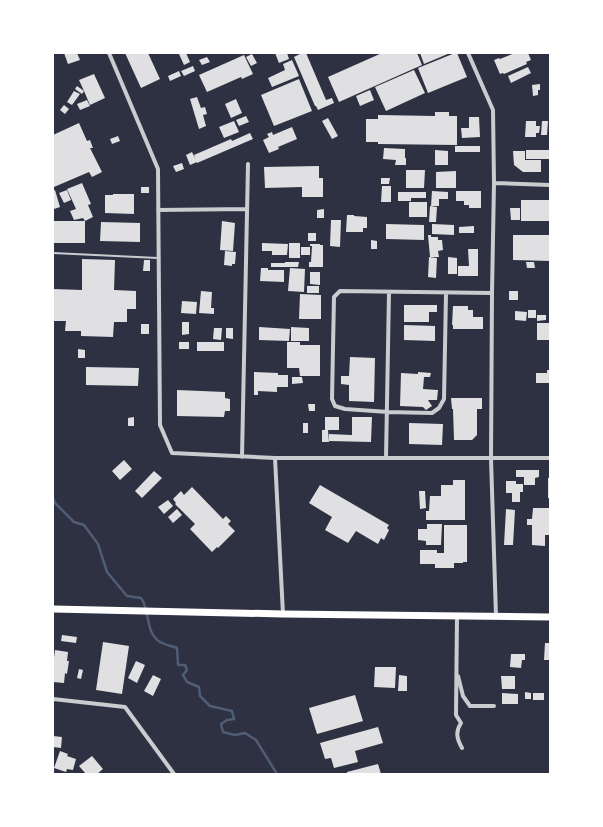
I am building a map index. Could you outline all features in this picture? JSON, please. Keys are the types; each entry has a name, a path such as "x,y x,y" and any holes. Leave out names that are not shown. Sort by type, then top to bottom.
{"main road":[{"path":"53,609 128,612 550,617"}],"street":[{"path":"109,53 158,169 160,425 172,453 275,458 550,458"},
{"path":"468,53 492,110 494,183 491,459 496,616"},
{"path":"242,457 248,164"},
{"path":"494,183 550,185"},
{"path":"158,210 246,209"},
{"path":"446,294 444,399 439,408 432,413 345,409 335,406 332,399 334,297 340,290 446,294 492,294"},
{"path":"386,458 389,292"},
{"path":"275,458 283,614"},
{"path":"457,616 456,716 461,723 457,729 458,741 462,748"},
{"path":"457,672 463,696 470,706 494,706"},
{"path":"53,698 125,707 174,774"}],"lane":[{"path":"53,253 159,258"}],"building":[{"path":"64,53 77,53 80,60 68,64"},
{"path":"125,53 148,53 160,79 141,88"},
{"path":"186,53 190,62 184,65 179,54"},
{"path":"275,53 287,53 289,59 279,63"},
{"path":"302,53 306,53 326,100 332,98 334,103 318,110 315,106 294,57"},
{"path":"382,53 417,53 422,65 339,102 328,77"},
{"path":"420,53 450,53 424,64"},
{"path":"457,53 467,77 428,93 418,68"},
{"path":"515,53 528,53 531,60 526,62 527,64 504,74 500,74 494,60"},
{"path":"252,54 257,63 251,66 246,57"},
{"path":"244,55 253,74 242,79 241,77 207,92 199,75"},
{"path":"207,57 210,62 202,65 199,60"},
{"path":"292,60 299,76 272,87 268,78 285,70 283,64"},
{"path":"193,66 195,71 184,76 181,71"},
{"path":"528,67 531,73 511,83 508,76"},
{"path":"414,70 425,93 386,111 375,87"},
{"path":"179,71 181,76 170,81 168,76"},
{"path":"94,74 105,98 90,105 79,80"},
{"path":"299,79 312,111 274,126 261,95"},
{"path":"540,84 538,95 533,96 532,85"},
{"path":"77,86 84,91 82,94 75,89"},
{"path":"370,90 374,100 360,106 356,96"},
{"path":"74,91 80,94 72,105 67,102"},
{"path":"197,97 201,108 205,107 207,114 203,115 206,126 199,129 190,99"},
{"path":"236,99 242,113 231,118 225,104"},
{"path":"87,100 90,106 80,110 77,104"},
{"path":"64,105 69,109 65,114 60,110"},
{"path":"435,112 449,112 449,116 457,116 457,145 378,144 378,142 366,142 366,119 378,119 378,115 435,116"},
{"path":"246,116 249,122 239,126 236,120"},
{"path":"469,117 479,117 480,137 462,138 461,128 469,128"},
{"path":"328,118 338,136 332,139 322,121"},
{"path":"234,121 239,132 224,138 219,127"},
{"path":"526,121 536,121 536,126 540,126 539,133 536,133 536,137 525,137"},
{"path":"542,121 548,121 547,135 541,135"},
{"path":"79,123 87,141 90,140 93,148 90,148 102,172 92,177 89,172 54,187 53,135"},
{"path":"292,127 297,139 278,147 279,149 269,153 263,140 269,137 267,134 272,132 273,135"},
{"path":"250,133 253,139 197,163 194,155 231,139 232,141"},
{"path":"118,136 120,141 112,144 110,139"},
{"path":"455,146 480,146 480,152 455,152"},
{"path":"384,148 405,149 406,165 395,165 396,160 383,159"},
{"path":"435,150 448,151 448,165 435,165"},
{"path":"526,150 550,150 550,159 526,159"},
{"path":"513,151 525,151 525,160 541,160 541,172 523,172 514,165"},
{"path":"192,152 197,162 190,165 186,155"},
{"path":"182,163 184,169 176,172 173,166"},
{"path":"319,166 319,178 323,178 323,197 302,197 302,187 265,188 264,167"},
{"path":"406,170 425,170 424,188 406,188"},
{"path":"456,171 456,188 436,188 436,172"},
{"path":"381,178 390,178 389,184 381,184"},
{"path":"82,183 91,204 88,205 93,217 85,221 83,218 74,220 70,211 76,209 67,189"},
{"path":"382,186 391,186 391,202 381,202"},
{"path":"141,187 149,187 149,193 141,193"},
{"path":"55,190 60,207 54,209 53,191"},
{"path":"67,190 71,200 64,203 59,193"},
{"path":"432,191 448,192 448,199 439,199 439,206 431,206"},
{"path":"456,191 481,191 481,208 469,208 469,205 464,205 464,201 456,201"},
{"path":"398,192 426,192 426,198 411,198 411,201 398,201"},
{"path":"134,194 134,214 105,213 105,195"},
{"path":"521,200 550,200 550,221 521,221"},
{"path":"409,202 427,202 427,217 409,217"},
{"path":"430,206 437,207 436,222 429,222"},
{"path":"510,208 520,208 520,220 511,220"},
{"path":"324,209 324,218 317,218 317,210"},
{"path":"347,215 367,217 367,228 363,228 363,232 346,232"},
{"path":"331,220 341,220 340,247 330,246"},
{"path":"53,221 85,221 85,243 53,243"},
{"path":"222,221 235,223 233,251 220,250"},
{"path":"101,222 140,223 140,242 100,241"},
{"path":"386,224 424,225 424,240 386,239"},
{"path":"432,224 454,225 454,235 432,234"},
{"path":"474,226 474,233 459,233 459,227"},
{"path":"308,233 316,233 316,241 308,241"},
{"path":"428,235 431,235 431,237 438,237 438,240 442,240 443,250 438,251 439,257 430,257"},
{"path":"513,235 550,235 550,261 513,260"},
{"path":"371,240 377,241 377,249 371,249"},
{"path":"262,243 288,244 287,255 272,255 272,251 262,251"},
{"path":"289,243 300,243 300,258 289,258"},
{"path":"310,244 323,245 323,267 309,267 309,262 311,262 312,246 310,246"},
{"path":"301,247 310,247 310,255 301,255"},
{"path":"468,249 478,249 478,276 458,276 458,266 469,266"},
{"path":"225,251 236,252 235,264 232,264 232,266 224,265"},
{"path":"429,257 437,258 436,278 428,277"},
{"path":"448,257 457,258 457,274 448,274"},
{"path":"82,259 115,260 114,290 136,291 136,309 127,309 127,322 114,322 113,337 81,336 81,331 65,331 66,321 53,321 53,289 82,290"},
{"path":"144,260 150,260 150,271 143,271"},
{"path":"299,262 298,267 271,267 271,263"},
{"path":"526,262 534,262 535,268 527,268"},
{"path":"261,268 268,268 268,270 284,270 284,282 260,281"},
{"path":"290,268 305,269 304,292 288,291"},
{"path":"310,272 320,272 320,285 310,284"},
{"path":"307,286 319,286 319,293 307,293"},
{"path":"201,291 212,292 211,308 214,308 214,314 199,313"},
{"path":"509,291 518,291 518,300 509,300"},
{"path":"300,294 321,295 321,319 299,319"},
{"path":"182,301 197,302 196,314 181,313"},
{"path":"404,305 437,305 437,312 429,312 429,322 404,322"},
{"path":"453,306 468,306 468,310 473,310 473,317 483,317 483,329 453,329"},
{"path":"528,310 536,310 536,318 528,318"},
{"path":"515,311 527,312 526,321 515,320"},
{"path":"537,315 546,315 546,320 537,321"},
{"path":"182,322 189,322 189,334 182,335"},
{"path":"537,323 550,323 550,340 537,340"},
{"path":"141,324 149,324 149,334 141,334"},
{"path":"404,325 435,326 435,341 404,340"},
{"path":"259,327 290,329 289,341 259,340"},
{"path":"291,327 309,328 309,341 291,341"},
{"path":"214,328 222,328 221,340 213,339"},
{"path":"226,328 233,328 233,339 226,338"},
{"path":"179,342 189,342 189,349 179,349"},
{"path":"197,342 224,342 224,351 197,351"},
{"path":"287,342 300,342 300,345 320,345 320,376 300,376 299,368 287,368"},
{"path":"78,349 85,350 85,358 78,358"},
{"path":"350,357 375,358 374,402 349,401 349,385 341,384 341,376 349,376"},
{"path":"86,367 139,368 138,386 86,385"},
{"path":"547,370 550,370 550,383 536,383 536,373 547,373"},
{"path":"254,372 288,375 288,387 277,387 277,392 258,391 258,395 254,395"},
{"path":"418,372 431,373 430,377 424,377 423,389 438,390 437,400 428,400 432,406 426,410 423,407 400,406 401,373 418,374"},
{"path":"292,377 302,377 303,383 292,384"},
{"path":"177,390 225,392 225,398 230,399 230,411 225,411 224,417 177,416"},
{"path":"451,398 482,398 482,409 477,409 477,435 472,440 454,440 453,409"},
{"path":"308,404 315,404 315,411 309,411"},
{"path":"134,417 134,426 128,426 128,418"},
{"path":"325,417 339,417 339,430 328,430 329,442 322,442 322,430 325,430"},
{"path":"352,417 372,417 371,442 329,441 329,434 352,435"},
{"path":"303,423 308,423 308,433 303,433"},
{"path":"409,423 443,424 442,445 409,444"},
{"path":"124,460 132,469 120,480 112,471"},
{"path":"516,470 539,470 539,477 535,478 535,485 524,485 524,477 516,477"},
{"path":"154,471 162,478 142,498 135,491"},
{"path":"548,478 550,478 550,498 548,498"},
{"path":"453,480 465,480 465,520 426,520 426,511 429,511 430,496 441,496 441,485 453,485"},
{"path":"506,481 516,481 516,484 523,484 523,492 520,492 520,502 512,502 512,493 506,493"},
{"path":"320,485 389,525 387,528 389,530 384,540 381,538 378,544 356,531 348,543 325,530 332,517 309,503"},
{"path":"192,487 223,519 226,516 231,521 228,524 235,531 212,552 190,529 195,524 175,504 176,503 173,499 181,491 184,495"},
{"path":"419,491 425,491 426,508 420,509"},
{"path":"168,500 173,506 164,514 158,507"},
{"path":"533,508 550,508 550,535 545,535 545,546 532,545 532,525 527,525 527,519 532,519"},
{"path":"177,509 182,515 173,523 168,517"},
{"path":"506,509 515,510 513,545 504,545"},
{"path":"427,524 442,524 441,545 426,545 426,541 418,540 418,529 427,529"},
{"path":"444,525 467,525 467,562 454,563 454,568 435,568 435,564 420,564 420,550 437,550 437,553 444,553"},
{"path":"62,635 77,637 76,643 61,641"},
{"path":"103,642 129,646 122,694 96,690"},
{"path":"545,643 550,643 550,660 544,660"},
{"path":"55,650 68,652 67,661 69,661 67,674 65,673 64,683 53,682"},
{"path":"511,654 525,654 525,660 522,660 521,668 510,667"},
{"path":"136,661 145,665 137,683 128,678"},
{"path":"375,667 396,667 395,688 374,687"},
{"path":"79,669 83,670 81,679 77,678"},
{"path":"153,675 161,679 153,696 144,691"},
{"path":"399,675 407,676 407,691 398,691"},
{"path":"501,676 515,676 515,689 502,689"},
{"path":"525,692 531,693 531,699 525,699"},
{"path":"502,693 518,694 518,704 502,704"},
{"path":"533,693 544,693 544,700 533,700"},
{"path":"355,695 363,721 317,734 309,708"},
{"path":"378,727 383,743 355,751 358,762 334,768 331,758 325,759 320,743"},
{"path":"53,736 62,737 61,748 53,747"},
{"path":"60,751 68,754 67,756 76,759 73,770 67,769 66,772 54,768"},
{"path":"92,756 103,769 97,774 86,774 79,766"},
{"path":"378,764 381,774 347,774 347,772"}],"waterway":[{"path":"53,498 55,503 74,522 84,525 98,544 107,572 127,596 141,598 146,609 150,628 156,639 162,643 177,648 178,665 185,665 187,670 183,675 187,682 199,687 200,696 210,706 232,711 234,719 227,720 221,724 223,732 235,735 245,733 256,740 277,774"}]}
